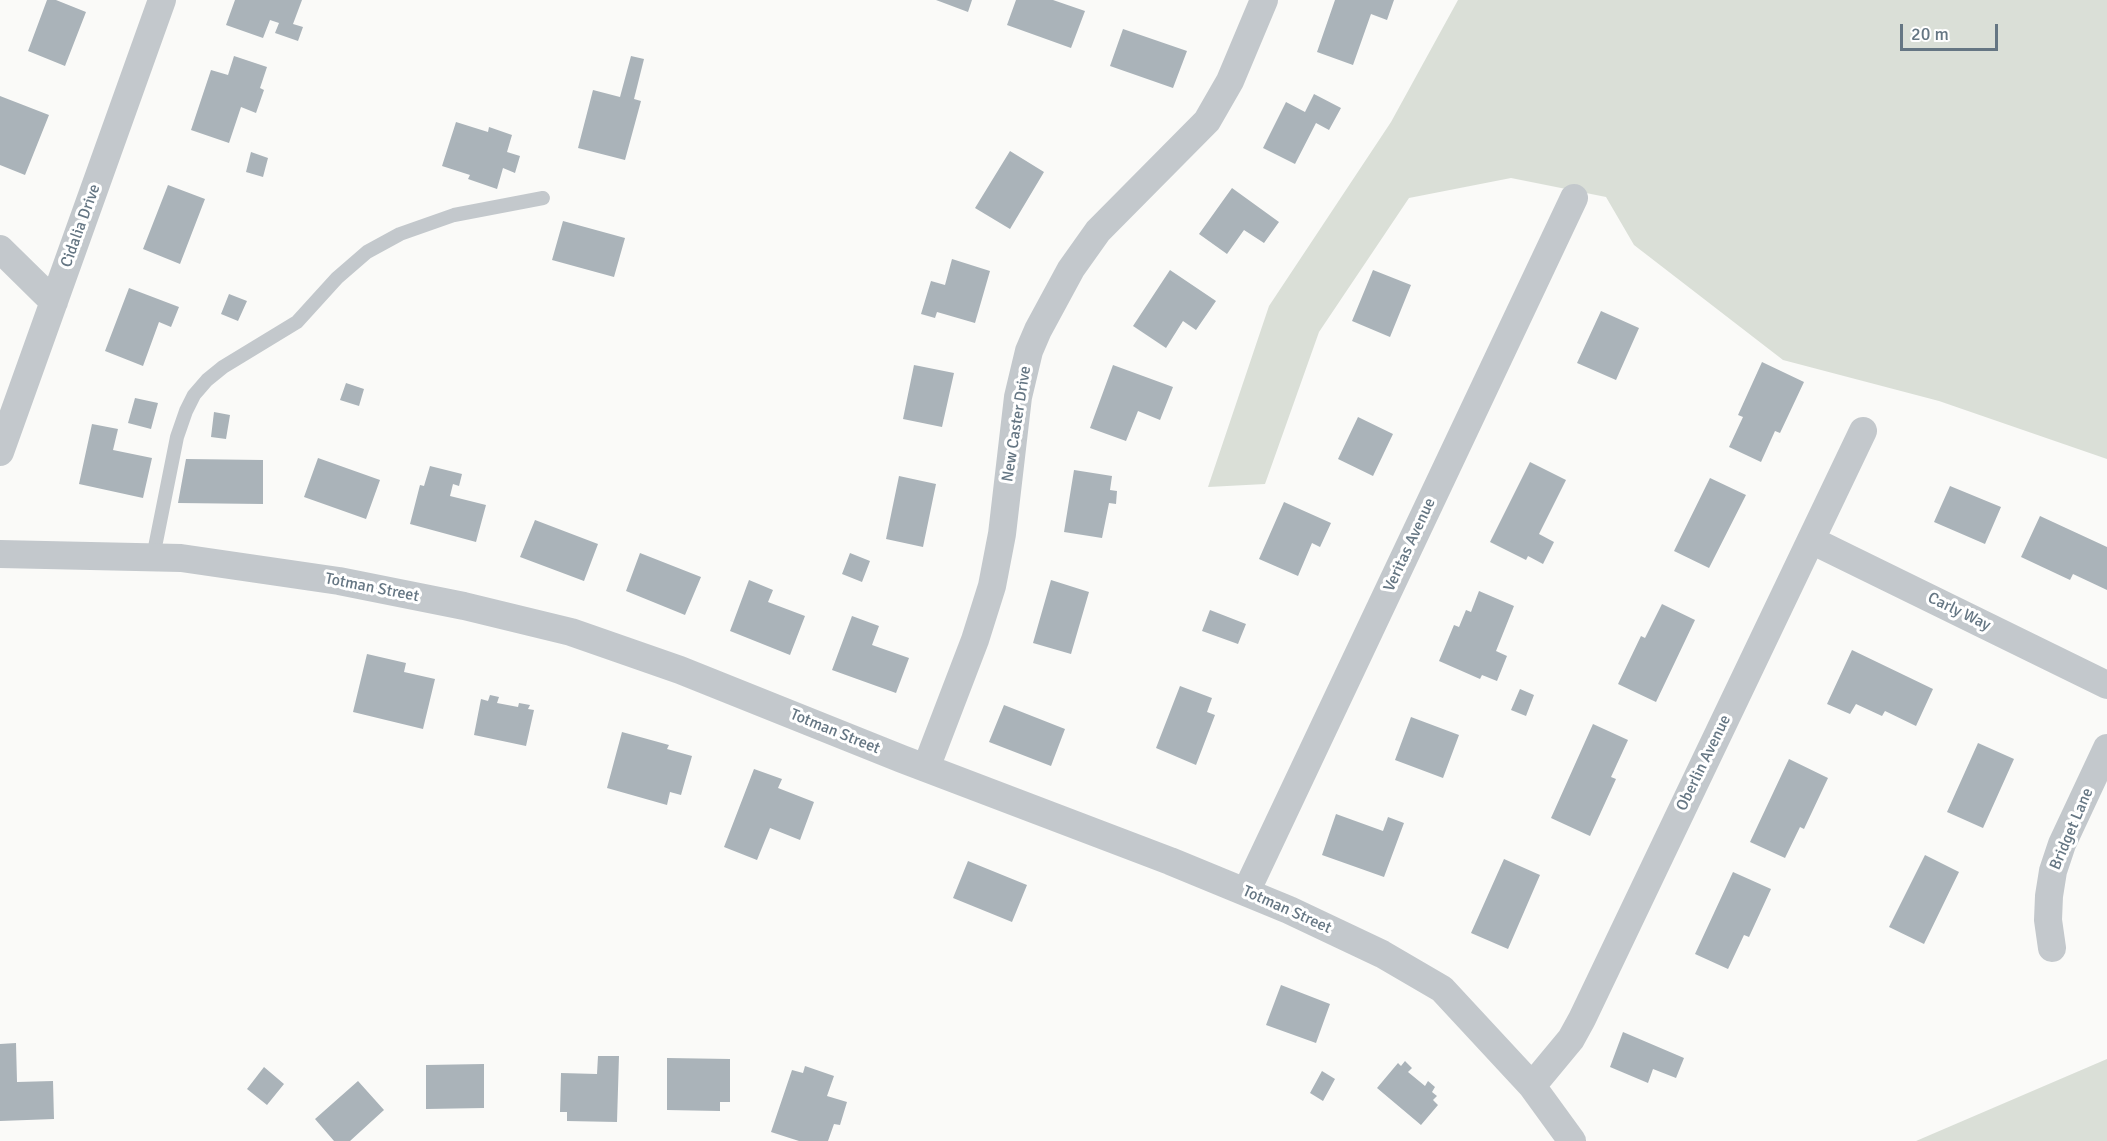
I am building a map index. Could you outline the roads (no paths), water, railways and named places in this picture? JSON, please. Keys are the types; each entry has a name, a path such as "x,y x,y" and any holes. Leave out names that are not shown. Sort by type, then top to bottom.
{"street":[{"name":"Cidalia Drive","path":"0,452 162,0"},
{"name":"New Caster Drive","path":"926,768 975,640 992,586 1002,534 1018,397 1029,351 1038,330 1065,279 1098,231 1207,121 1230,81 1264,0"},
{"name":"Veritas Avenue","path":"1246,892 1574,198"},
{"path":"0,249 54,302"},
{"name":"Oberlin Avenue","path":"1532,1086 1571,1040 1582,1019 1863,431"},
{"name":"Carly Way","path":"1811,540 2107,685"},
{"name":"Totman Street","path":"0,554 181,558 339,581 464,606 571,632 680,670 926,768 1170,861 1246,892 1382,954 1442,989 1532,1086 1572,1141"},
{"name":"Bridget Lane","path":"2052,948 2048,921 2053,871 2062,844 2107,748"}],"lane":[{"path":"153,557 177,437 190,403 207,380 223,367 297,322 336,278 376,248 424,224 454,215 543,198"}]}
